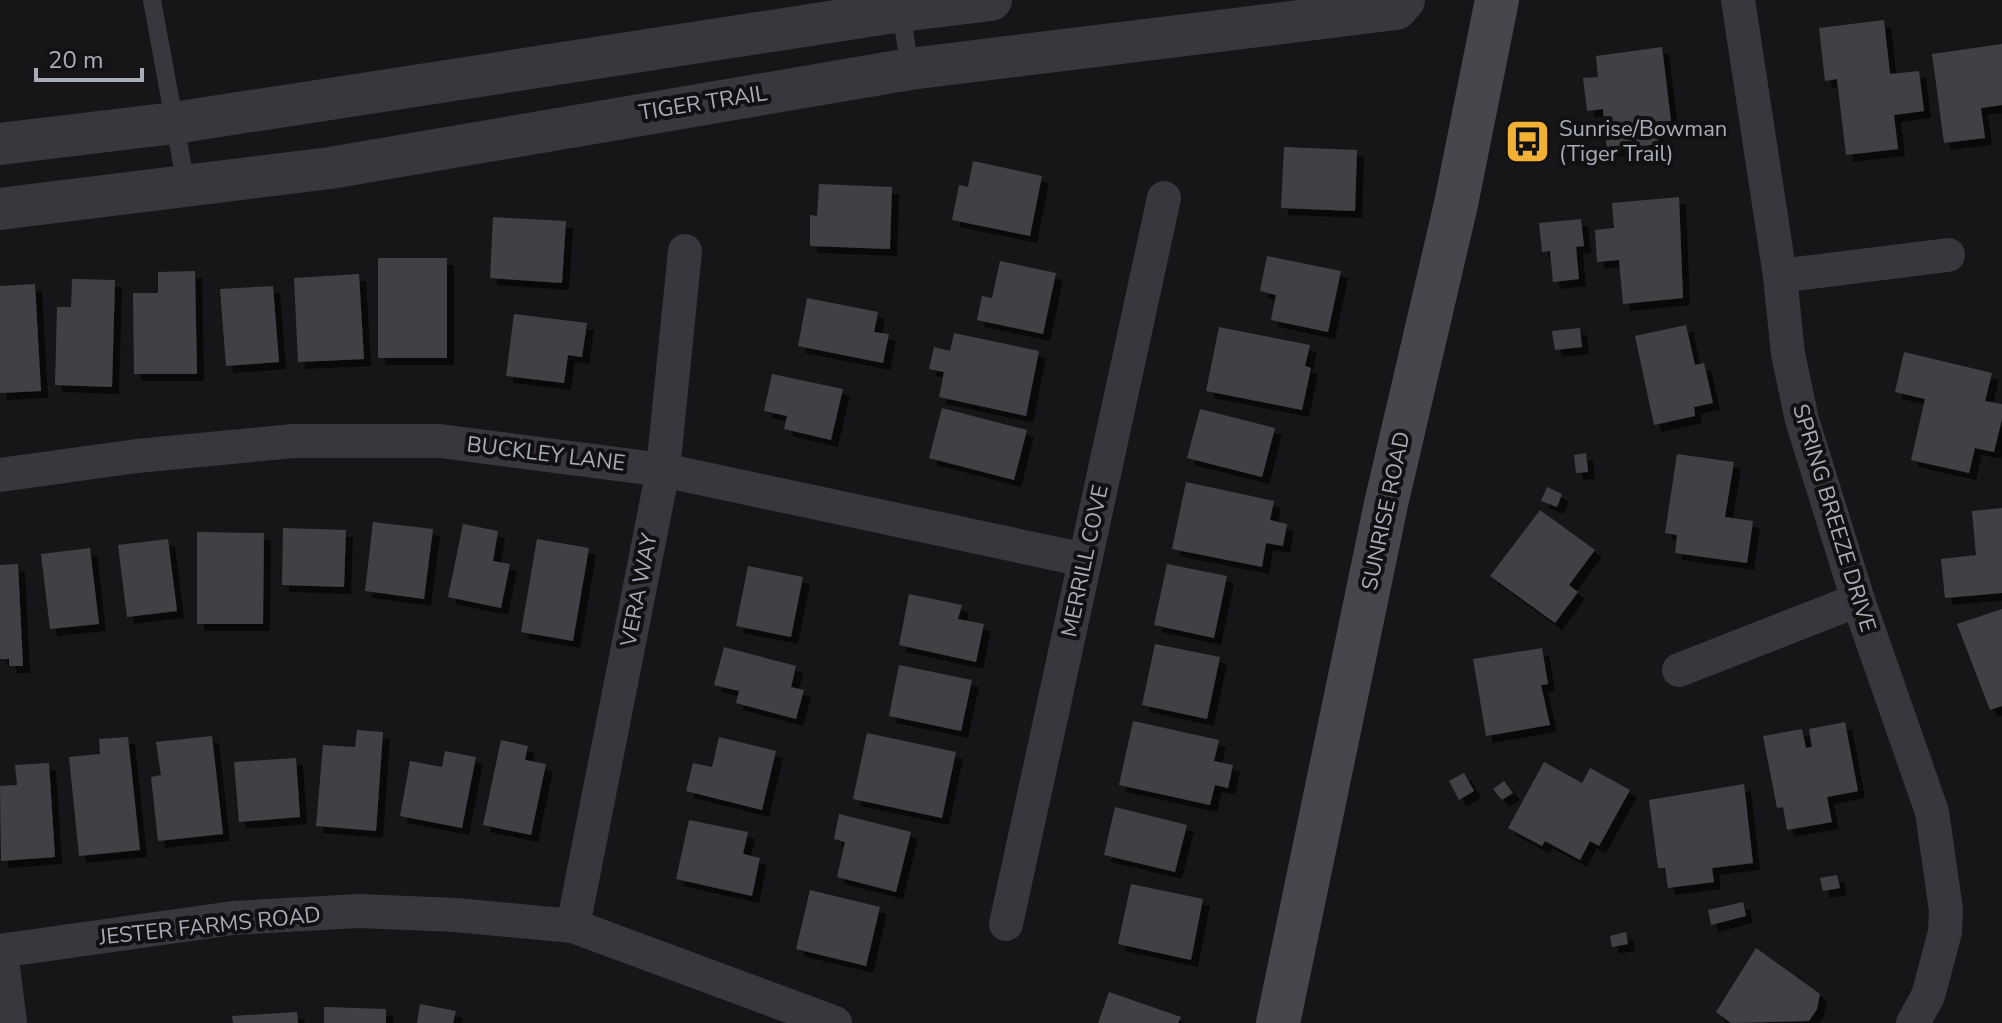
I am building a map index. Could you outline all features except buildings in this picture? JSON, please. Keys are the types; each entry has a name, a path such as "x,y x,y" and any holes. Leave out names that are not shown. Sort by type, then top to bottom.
{"main road":[{"name":"SUNRISE ROAD","path":"1278,1023 1386,504 1456,204 1497,0"}],"street":[{"path":"0,144 174,123 900,5 991,0"},
{"name":"TIGER TRAIL","path":"0,209 330,168 910,69 1396,9 1404,0"},
{"name":"SPRING BREEZE DRIVE","path":"1738,0 1780,276 1788,354 1802,420 1858,600 1932,812 1946,910 1935,976 1913,1023"},
{"name":"MERRILL COVE","path":"1006,924 1164,198"},
{"name":"VERA WAY","path":"573,926 663,470 685,251"},
{"path":"1780,276 1948,255"},
{"name":"BUCKLEY LANE","path":"0,475 137,456 293,441 440,441 663,470 1085,560"},
{"path":"1679,670 1858,600"},
{"name":"JESTER FARMS ROAD","path":"0,951 233,918 359,911 456,915 573,926 835,1023"},
{"path":"0,951 10,1023"}],"lane":[{"path":"152,0 186,185"},
{"path":"900,5 910,69"}],"place":[{"name":"Sunrise/Bowman (Tiger Trail)","path":"1528,142"}]}
